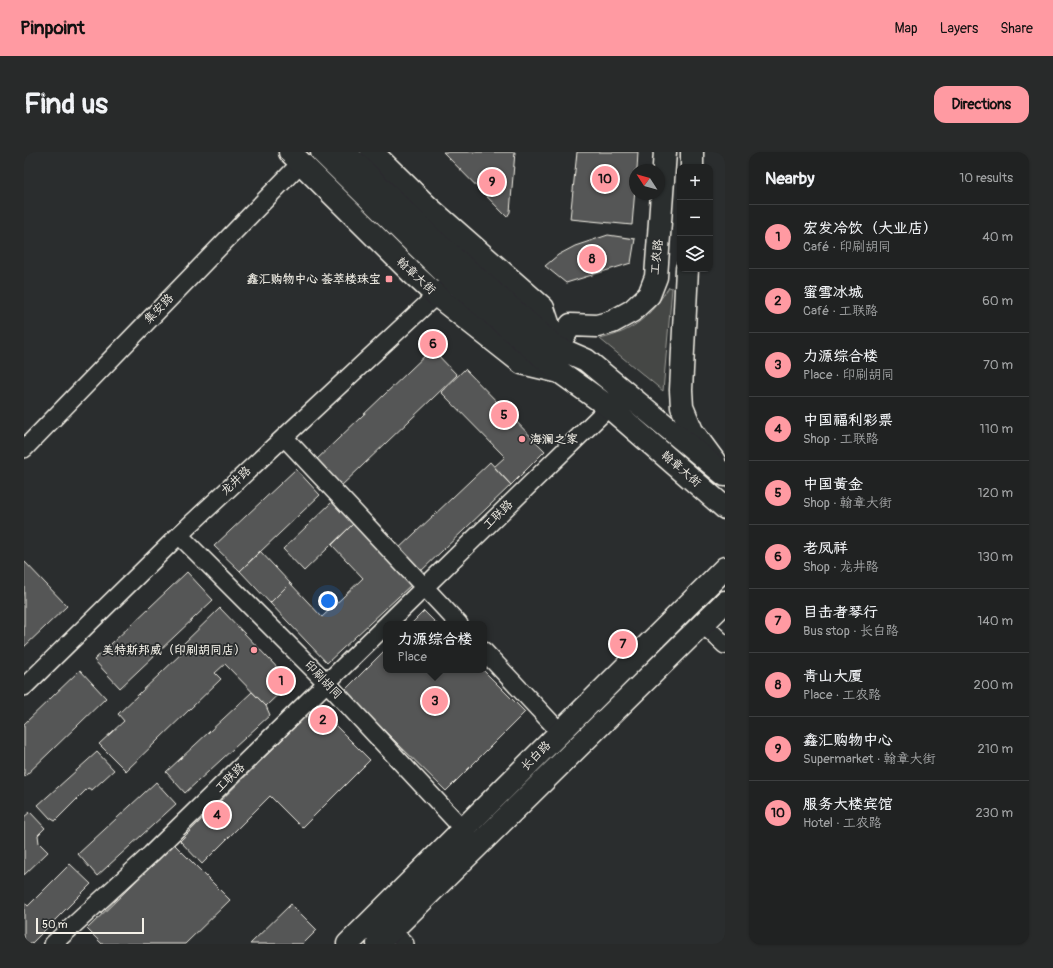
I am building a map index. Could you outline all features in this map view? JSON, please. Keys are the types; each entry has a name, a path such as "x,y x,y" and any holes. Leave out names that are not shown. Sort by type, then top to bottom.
{"main road":[{"name":"翰章大街","path":"322,152 452,280 560,372 609,407 725,508"},
{"name":"翰章大街","path":"345,152 429,236 556,347 586,360 723,473"},
{"path":"372,152 428,207 543,308 556,347"},
{"name":"工农路","path":"556,347 571,325 597,326 612,322 632,311 649,295 656,277 665,152"},
{"path":"692,152 692,164"},
{"name":"翰章大街","path":"292,161 436,295 522,363 560,372"},
{"path":"687,272 681,390 682,407 692,431 723,473"},
{"name":"长白路","path":"348,944 725,568"},
{"name":"长白路","path":"392,940 725,602"}],"street":[{"name":"集安路","path":"24,449 292,161"},
{"name":"龙井路","path":"24,687 179,535 452,280"},
{"name":"工联路","path":"391,621 609,407"},
{"path":"284,437 456,621"},
{"name":"印刷胡同","path":"179,535 327,683 463,829"},
{"path":"703,624 725,645"},
{"name":"工联路","path":"53,944 150,854 383,629"},
{"path":"487,654 560,732"}],"shaded area":[{"path":"669,287 672,288 663,391 600,339 623,332 640,321 655,306"}],"building":[{"path":"443,152 515,152 510,212 507,217"},
{"path":"577,152 638,152 637,164 629,164 629,200 634,200 632,225 570,219"},
{"path":"608,235 635,239 631,263 566,283 545,266 558,255 575,246"},
{"path":"432,349 457,375 339,488 314,462"},
{"path":"465,369 545,451 511,485 494,467 505,457 441,392"},
{"path":"490,462 511,485 419,573 396,551"},
{"path":"296,469 320,495 240,571 214,546"},
{"path":"332,502 353,524 304,571 283,549"},
{"path":"353,524 412,584 327,663 270,603 290,583 322,617 363,578 332,545"},
{"path":"260,551 290,583 270,603 240,571"},
{"path":"24,561 67,606 24,647"},
{"path":"187,572 213,600 120,688 94,660"},
{"path":"220,608 291,682 266,706 225,664 215,673 221,679 126,771 99,744 124,721 118,714 183,652 179,648"},
{"path":"424,611 434,621 414,621"},
{"path":"383,652 383,673 486,673 525,712 446,791 344,691"},
{"path":"80,670 106,698 24,777 24,724"},
{"path":"252,692 266,706 270,715 185,793 166,772"},
{"path":"316,706 370,760 302,828 270,796 202,864 180,841"},
{"path":"97,752 114,770 92,790 88,788 55,821 50,818 38,805"},
{"path":"156,782 176,804 97,876 78,854"},
{"path":"30,812 45,828 38,835 39,843 48,852 24,875 24,817"},
{"path":"174,844 230,900 185,944 102,944 87,929"},
{"path":"70,864 91,884 31,944 25,944 24,902 28,906"},
{"path":"291,904 317,930 303,944 250,944"}],"place":[{"name":"服务大楼宾馆","path":"605,179"},
{"name":"鑫汇购物中心","path":"492,182"},
{"name":"青山大厦","path":"592,259"},
{"name":"鑫汇购物中心 荟萃楼珠宝","path":"389,279"},
{"name":"老凤祥","path":"433,344"},
{"name":"中国黄金","path":"504,415"},
{"name":"海澜之家","path":"522,439"},
{"name":"目击者琴行","path":"623,644"},
{"name":"美特斯邦威（印刷胡同店）","path":"254,650"},
{"name":"宏发冷饮（大业店）","path":"281,681"},
{"name":"力源综合楼","path":"435,701"},
{"name":"蜜雪冰城","path":"323,720"},
{"name":"中国福利彩票","path":"217,815"}]}
